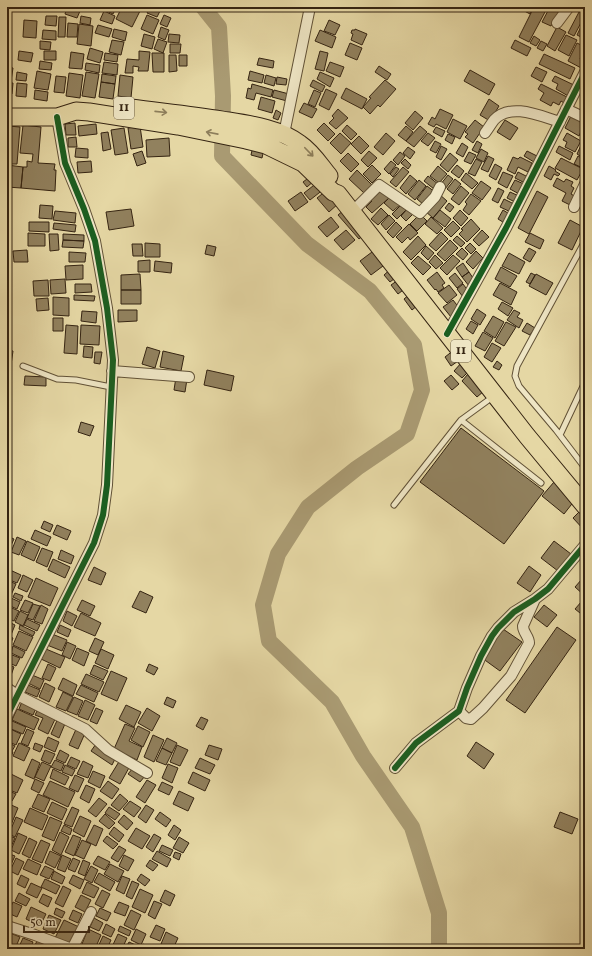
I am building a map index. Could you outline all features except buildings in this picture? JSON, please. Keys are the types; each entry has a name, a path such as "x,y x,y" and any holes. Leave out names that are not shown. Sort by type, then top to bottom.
{"highway":[{"name":"11","path":"7,117 64,115 77,104 112,106 248,132 284,134 300,143 307,150 338,188 338,194"},
{"name":"11","path":"248,132 266,145 303,163 333,192 338,194 447,334 585,506"}],"street":[{"path":"284,134 310,7"},
{"path":"557,23 569,7"},
{"path":"447,334 506,228 585,72"},
{"path":"566,109 585,118"},
{"path":"485,133 494,120 504,113 518,111 560,122"},
{"path":"7,716 94,543 103,516 107,485 112,360 107,308 95,241 84,209 65,163 64,115"},
{"path":"574,206 585,184"},
{"path":"352,212 379,185 420,213 435,197 440,187"},
{"path":"112,371 189,377"},
{"path":"395,768 416,743 459,711 473,674 492,636 504,621 514,612 535,599 555,582 585,545"},
{"path":"459,711 466,718 471,719 483,708 511,676 529,643 523,626 535,599"},
{"path":"7,688 17,695 85,729 108,750 146,773"},
{"path":"7,926 72,949 91,912"}],"lane":[{"path":"585,241 516,366 515,376 519,386 560,435 585,468"},
{"path":"23,366 57,379 76,380 111,387"},
{"path":"560,435 585,382"},
{"path":"394,505 461,420 496,395"},
{"path":"461,420 541,483"}],"waterway":[{"path":"203,7 219,27 223,96 222,156 307,244 370,291 414,345 422,390 407,434 357,468 308,507 278,554 263,605 269,641 332,702 363,756 412,827 439,913 439,949"}],"cycle path":[{"path":"447,334 506,228 585,72"},
{"path":"7,716 94,543 103,515 107,485 113,360 107,308 95,241 84,209 65,163 57,117"},
{"path":"395,768 416,743 459,711 481,656 498,628 514,612 548,589 585,545"}]}
